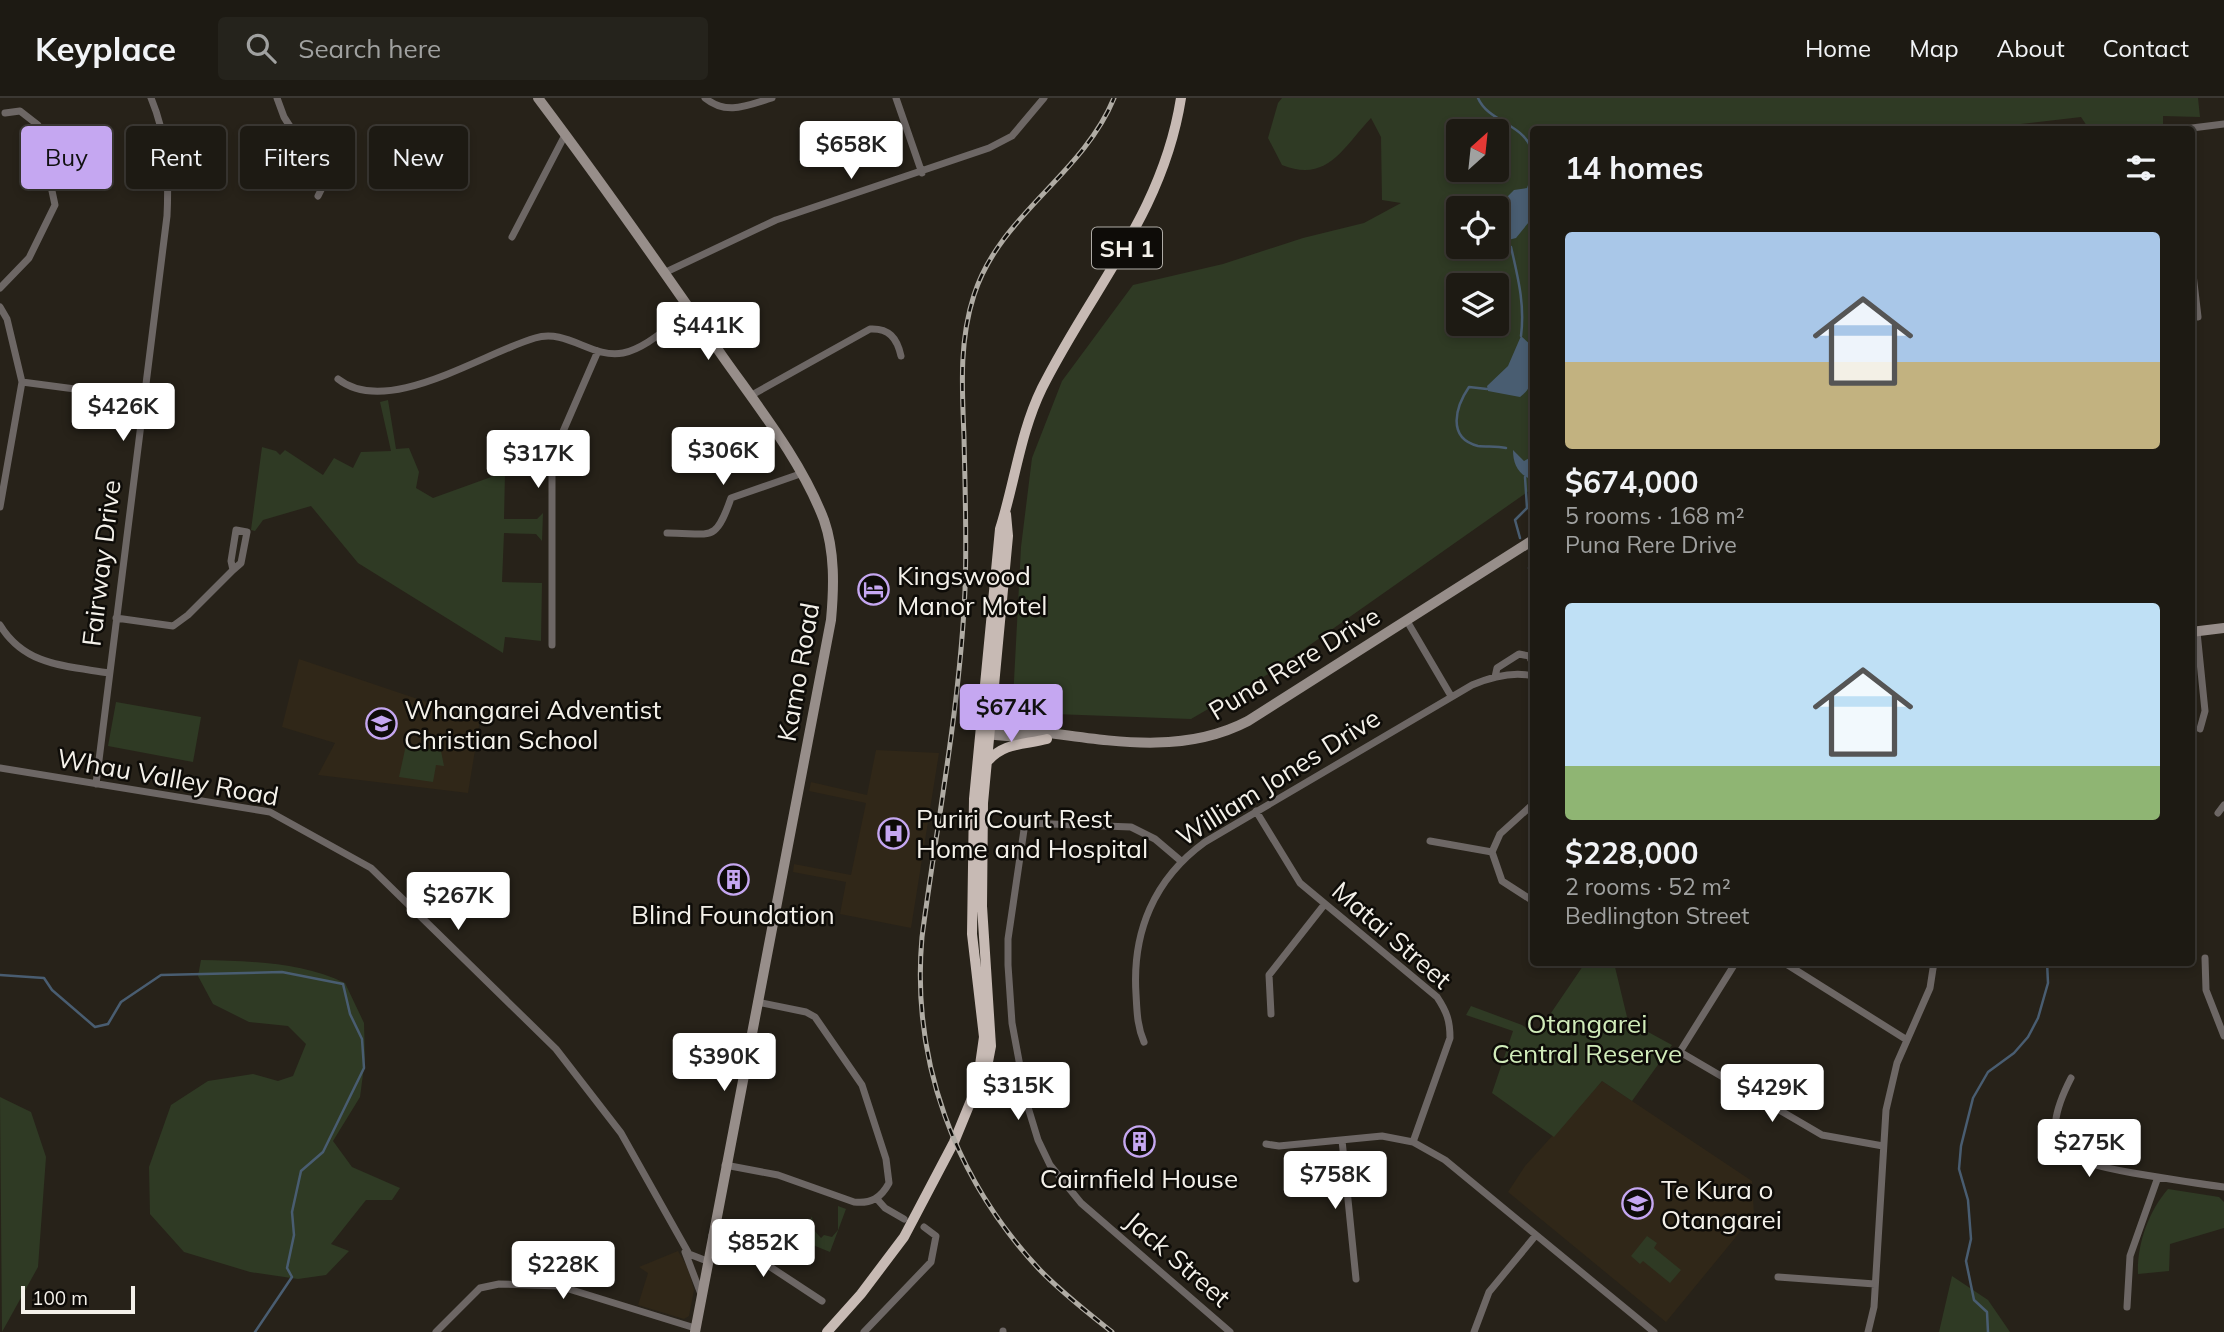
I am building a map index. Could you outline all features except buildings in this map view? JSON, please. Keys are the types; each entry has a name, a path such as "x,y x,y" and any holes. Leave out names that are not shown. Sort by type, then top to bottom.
{"highway":[{"name":"SH 1","path":"919,1212 930,1199 977,1107 989,1062 991,1027 984,950 982,853 987,762 985,730 1000,530 1006,514 1015,460 1038,397 1145,213 1167,158 1181,98"},
{"name":"SH 1","path":"827,1332 892,1254 919,1212 971,1107 982,1061 982,1014 972,934 974,799 995,680 1008,536 1006,514"},
{"path":"995,680 1000,706 1012,729"},
{"path":"987,762 995,752 1008,746 1050,738"}],"main road":[{"name":"Kamo Road","path":"538,98 666,272 750,396 800,474 827,533 833,601 822,674 695,1330"},
{"name":"Puna Rere Drive","path":"985,730 1050,738 1162,743 1211,737 1248,721 1530,542"},
{"path":"2195,632 2224,628"},
{"name":"Puna Rere Drive","path":"985,730 1012,729 1050,738"}],"street":[{"name":"Fairway Drive","path":"96,784 167,216 169,180 166,148 150,98"},
{"path":"277,98 284,117 319,172 322,188 318,196"},
{"path":"705,98 716,107 735,109 772,98"},
{"path":"896,98 922,173"},
{"path":"666,272 776,219 922,173 989,148 1012,136 1044,98"},
{"path":"0,288 29,258 55,205 38,125 20,111 5,113"},
{"path":"2195,126 2224,124"},
{"path":"512,237 565,135"},
{"path":"2195,291 2198,317 2195,317"},
{"path":"0,307 7,319 22,382 0,507"},
{"path":"338,379 351,388 368,391 407,388 544,336 562,337 597,351 615,354 630,351 691,311"},
{"path":"750,396 870,328 882,329 894,336 901,356"},
{"path":"552,645 552,469 558,443 597,351"},
{"path":"22,382 143,398"},
{"path":"667,533 713,533 721,528 731,498 800,474"},
{"path":"116,618 173,626 188,615 241,563 247,532 239,529 236,530 231,561 233,570"},
{"path":"1407,621 1451,696"},
{"path":"0,625 20,650 38,661 109,673"},
{"path":"2195,639 2205,712 2200,729"},
{"name":"William Jones Drive","path":"1495,677 1497,668 1519,654 1530,658"},
{"name":"William Jones Drive","path":"1144,1042 1139,1029 1136,951 1146,915 1155,896 1181,861 1205,842 1451,696 1495,677 1523,673 1530,675"},
{"name":"Whau Valley Road","path":"0,768 270,812 371,868 556,1049 621,1133 682,1244 701,1294"},
{"path":"2218,813 2224,805"},
{"path":"1530,807 1500,834 1492,852 1502,881 1530,899"},
{"name":"Matai Street","path":"1256,811 1300,884 1437,997 1447,1011 1450,1038 1413,1142"},
{"name":"Jack Street","path":"1181,861 1155,839 1131,827 1025,823 1010,925 1008,965 1012,1023 1027,1104 1038,1140 1050,1165 1082,1203 1230,1332"},
{"path":"1430,841 1492,852"},
{"path":"1270,1014 1269,975 1324,905"},
{"path":"2205,958 2206,990 2224,1036"},
{"path":"1734,966 1678,1055 1822,1135 1883,1146"},
{"path":"1789,966 1907,1040"},
{"path":"1868,1332 1875,1283 1883,1146 1891,1084 1930,988 1933,966"},
{"path":"725,1164 778,1175 854,1202 865,1203 877,1199 885,1190 889,1175 861,1082 815,1017 806,1012 757,1002"},
{"path":"2071,1077 2055,1119 2063,1149 2084,1163 2224,1187"},
{"path":"1266,1144 1279,1146 1382,1136 1413,1142 1445,1160 1654,1332"},
{"path":"1342,1140 1356,1279"},
{"path":"2127,1307 2130,1256 2158,1177"},
{"path":"877,1199 885,1208 904,1219"},
{"path":"867,1331 931,1262 937,1241 933,1232 924,1227"},
{"path":"712,1235 731,1241 822,1301"},
{"path":"1474,1332 1489,1292 1536,1235"},
{"name":"Whau Valley Road","path":"682,1244 694,1258 707,1261"},
{"path":"1778,1277 1875,1283"},
{"path":"436,1332 480,1288 499,1284 559,1286 695,1330"},
{"path":"1636,1332 1643,1323"}],"shaded area":[{"name":"Whangarei Adventist Christian School","path":"299,659 480,720 468,793 318,775 335,743 282,727"},
{"name":"Puriri Court Rest Home and Hospital","path":"876,750 939,753 911,928 840,914 846,882 793,872 794,864 851,875 866,803 809,791 811,782 867,795"},
{"name":"Te Kura o Otangarei","path":"1602,1081 1752,1181 1754,1215 1666,1322 1508,1192 1525,1166"},
{"path":"678,1251 688,1268 694,1290 689,1316 684,1319 638,1305 648,1273 639,1267"}],"green space":[{"path":"1282,98 2198,98 2200,117 2163,116 2163,126 2087,126 2081,117 2003,126 1530,126 1530,490 1270,673 1191,719 1054,714 1013,700 1021,547 1032,458 1062,381 1133,285 1223,264 1303,238 1364,223 1401,203 1382,200 1381,137 1371,118 1342,151 1322,166 1311,170 1282,165 1268,138 1278,103"},
{"path":"388,400 396,449 409,448 419,472 416,488 433,498 505,472 504,519 537,519 543,513 542,541 536,534 504,533 502,582 542,583 541,641 505,637 503,653 358,563 311,506 263,520 255,531 251,530 262,447 280,455 285,450 323,475 334,458 353,468 361,452 391,451 380,402"},
{"path":"116,702 201,717 193,762 108,746"},
{"path":"406,745 441,751 444,766 436,765 433,782 399,777"},
{"path":"201,960 275,964 328,976 345,983 364,1023 365,1059 360,1097 333,1141 352,1167 400,1188 392,1200 366,1200 331,1244 349,1251 326,1275 298,1279 250,1272 184,1252 150,1214 149,1167 171,1105 208,1081 253,1074 278,1081 293,1076 306,1044 288,1026 249,1022 213,1004 198,976"},
{"name":"Otangarei Central Reserve","path":"1583,966 1615,966 1628,1021 1672,1045 1632,1101 1602,1081 1554,1137 1492,1093 1513,1031 1466,1015 1471,1006 1522,1025 1536,1035"},
{"path":"0,1097 31,1112 46,1157 38,1267 2,1332"},
{"path":"2168,1189 2219,1197 2224,1202 2224,1228 2170,1244 2169,1271 2138,1274 2139,1252 2145,1229"},
{"path":"838,1206 846,1209 830,1252 803,1241 812,1216 813,1229 821,1238 824,1235 832,1237 838,1230"},
{"path":"1647,1236 1657,1243 1654,1248 1681,1270 1670,1283 1643,1261 1640,1264 1631,1256"},
{"path":"1952,1276 1988,1300 2010,1332 1939,1332"}],"water":[{"path":"1530,179 1530,221 1516,238 1509,240 1508,196 1514,190 1527,188"},
{"path":"1521,336 1530,344 1530,385 1520,397 1488,391 1487,386 1508,366"},
{"path":"1513,450 1524,461 1530,458 1530,478 1517,468"}],"waterway":[{"path":"1478,98 1483,107 1517,131 1530,146"},
{"path":"1511,247 1521,302 1521,336"},
{"path":"1487,389 1469,387 1460,403 1458,429 1468,442 1478,446 1506,448"},
{"path":"1520,538 1515,520 1527,508 1525,477"},
{"path":"1988,1332 1987,1312 1974,1300 1966,1261 1971,1239 1968,1200 1959,1169 1961,1146 1973,1098 1988,1072 2014,1053 2028,1037 2038,1018 2048,983 2047,966"},
{"path":"0,975 44,978 52,990 95,1027 108,1024 121,1002 161,975 282,972 343,984 350,1014 362,1039 364,1068 323,1152 301,1171 292,1212 294,1235 287,1268 292,1277 255,1332"}],"railway":[{"path":"1112,1332 1039,1269 1009,1234 984,1197 962,1157 945,1116 932,1073 924,1029 920,983 922,937 953,721 962,634 966,552 963,365 969,312 986,266 1002,241 1082,150 1100,126 1114,98"}],"place":[{"name":"Kingswood Manor Motel","path":"874,590"},
{"name":"Whangarei Adventist Christian School","path":"381,724"},
{"name":"Puriri Court Rest Home and Hospital","path":"893,833"},
{"name":"Blind Foundation","path":"733,879"},
{"name":"Cairnfield House","path":"1139,1142"},
{"name":"Te Kura o Otangarei","path":"1638,1204"}]}
